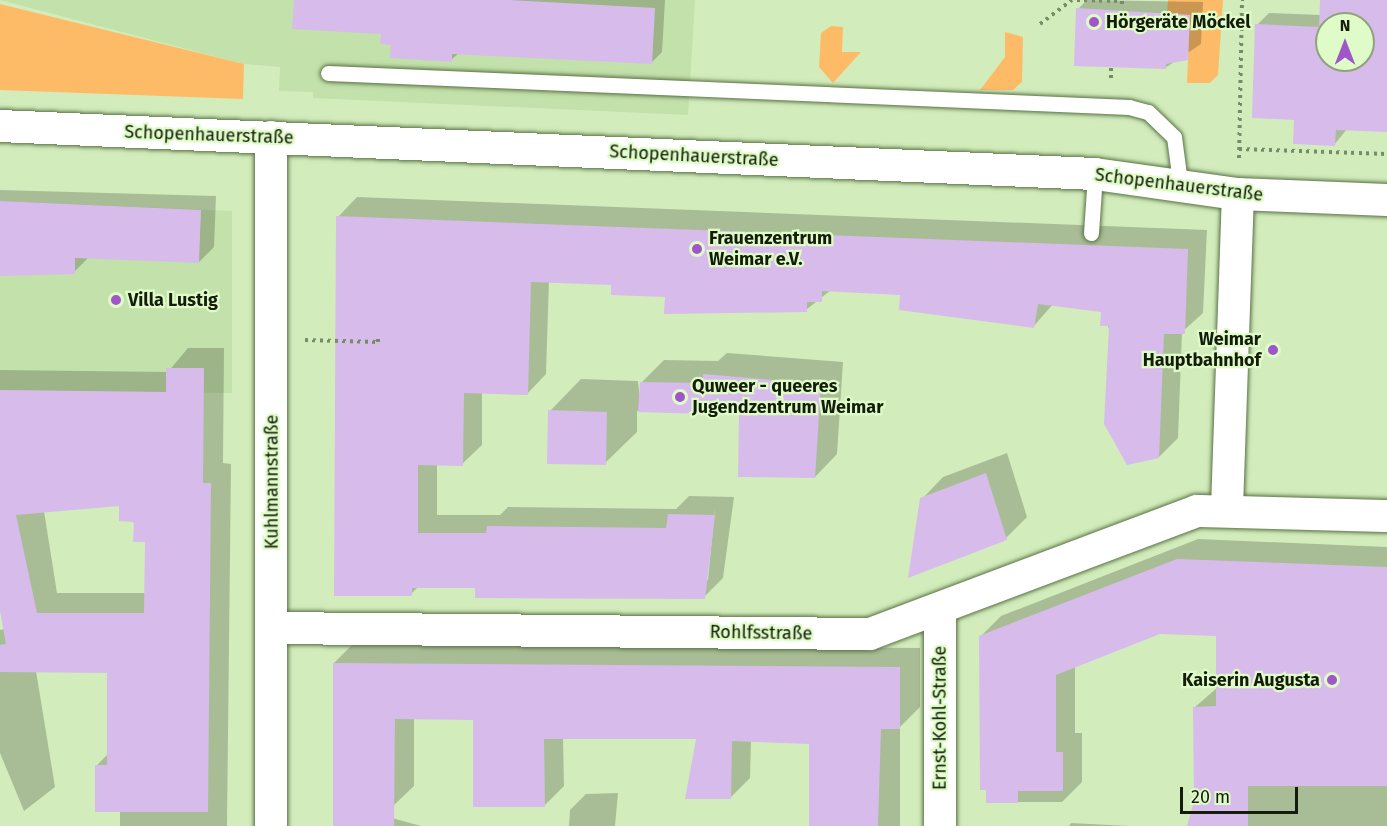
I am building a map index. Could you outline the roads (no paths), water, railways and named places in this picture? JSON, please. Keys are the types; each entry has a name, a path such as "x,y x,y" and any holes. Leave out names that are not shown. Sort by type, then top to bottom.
{"street":[{"name":"Schopenhauerstraße","path":"0,126 1095,174 1180,182 1238,194 1387,200"},
{"name":"Kuhlmannstraße","path":"271,137 273,628 271,826"},
{"path":"1227,508 1238,194"},
{"name":"Rohlfsstraße","path":"273,628 870,634 940,611 1161,522 1227,508 1387,516"},
{"name":"Ernst-Kohl-Straße","path":"940,611 940,826"}],"lane":[{"path":"328,73 1129,107 1148,112 1174,137 1180,182"},
{"path":"1091,233 1095,174"}],"place":[{"name":"Hörgeräte Möckel","path":"1094,22"},
{"name":"Frauenzentrum Weimar e.V.","path":"697,249"},
{"name":"Villa Lustig","path":"116,300"},
{"name":"Weimar Hauptbahnhof","path":"1273,350"},
{"name":"Quweer - queeres Jugendzentrum Weimar","path":"680,397"},
{"name":"Kaiserin Augusta","path":"1332,680"}]}
